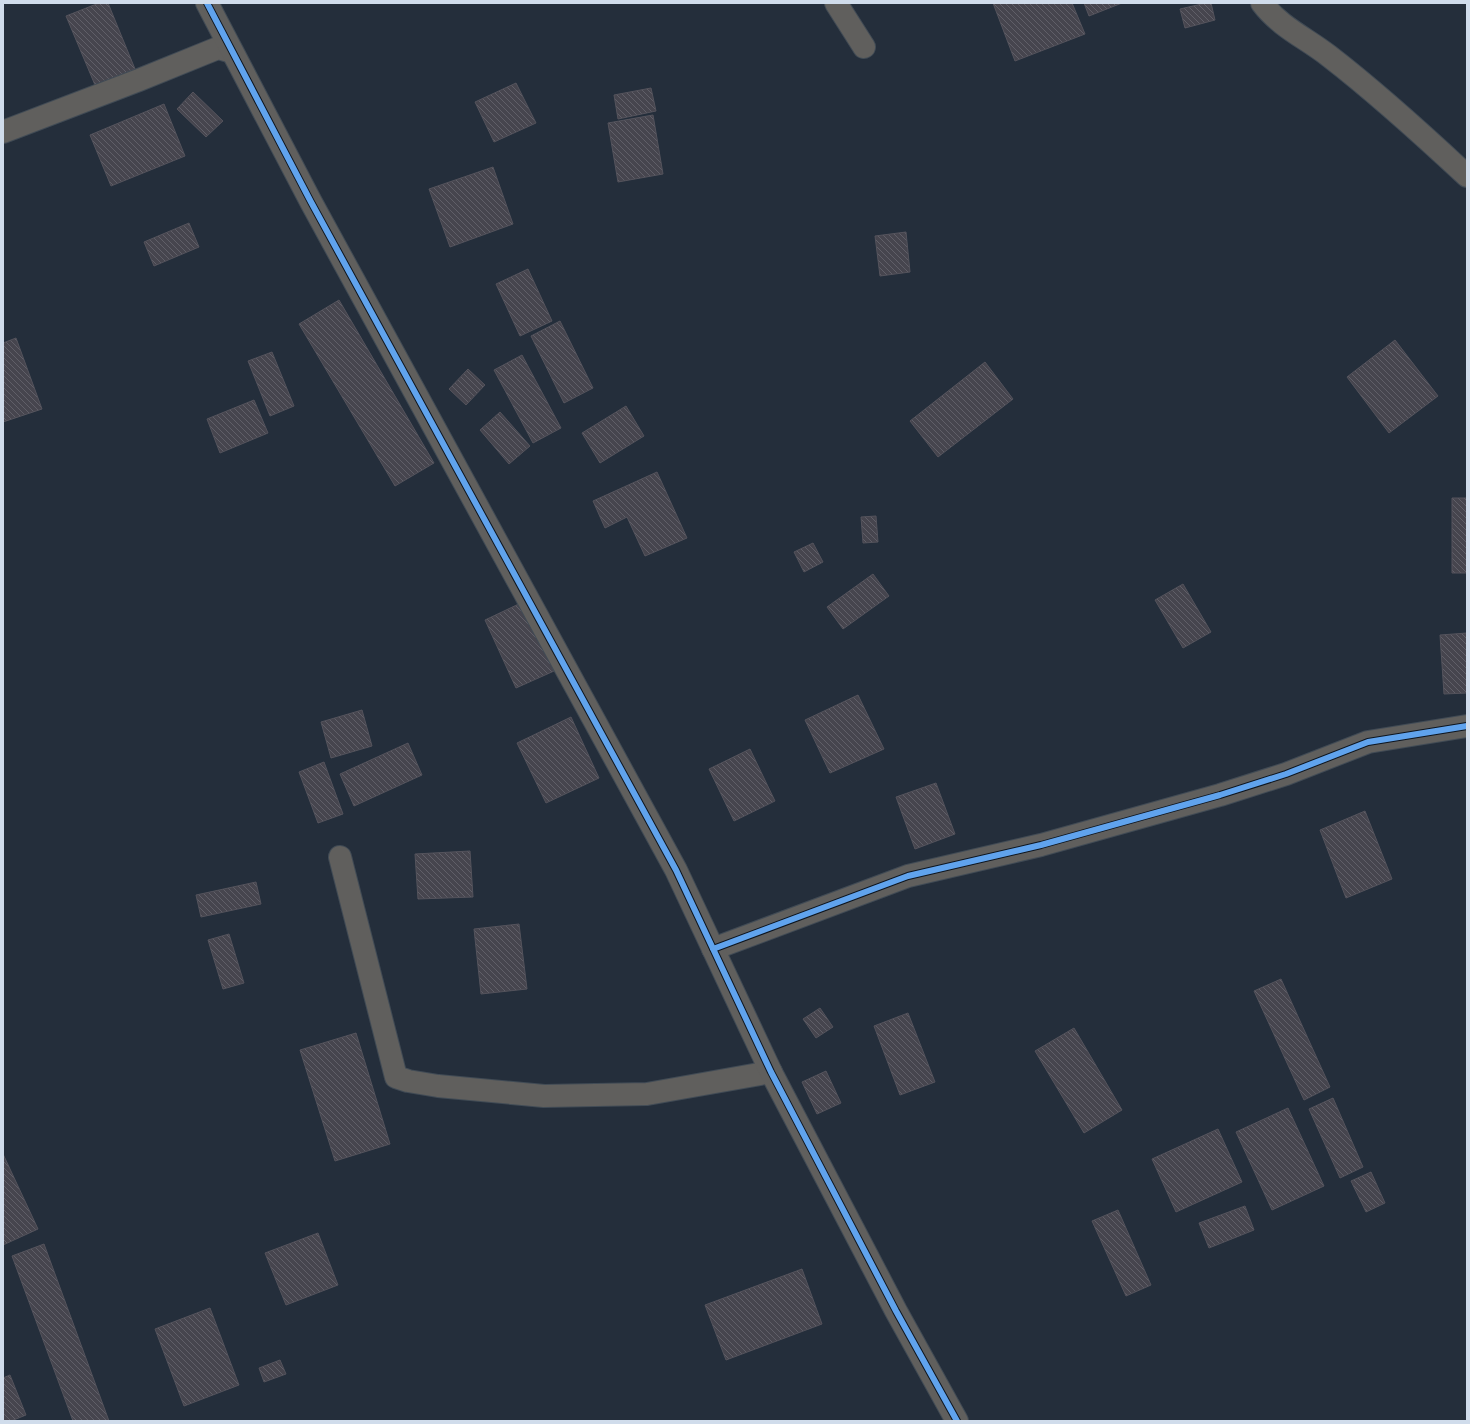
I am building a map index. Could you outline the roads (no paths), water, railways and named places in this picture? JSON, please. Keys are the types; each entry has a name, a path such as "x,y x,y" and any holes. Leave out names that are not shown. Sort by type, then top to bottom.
{"street":[{"path":"206,3 311,202 676,870 771,1072 896,1312 957,1421"},
{"path":"836,3 864,48"},
{"path":"1262,3 1272,16 1328,55 1408,121 1467,176"},
{"path":"3,132 218,48 232,52"},
{"path":"713,948 908,876 1049,843 1220,795 1286,774 1368,742 1467,726"},
{"path":"340,857 396,1077 408,1081 438,1086 544,1096 646,1094 771,1072"}]}
